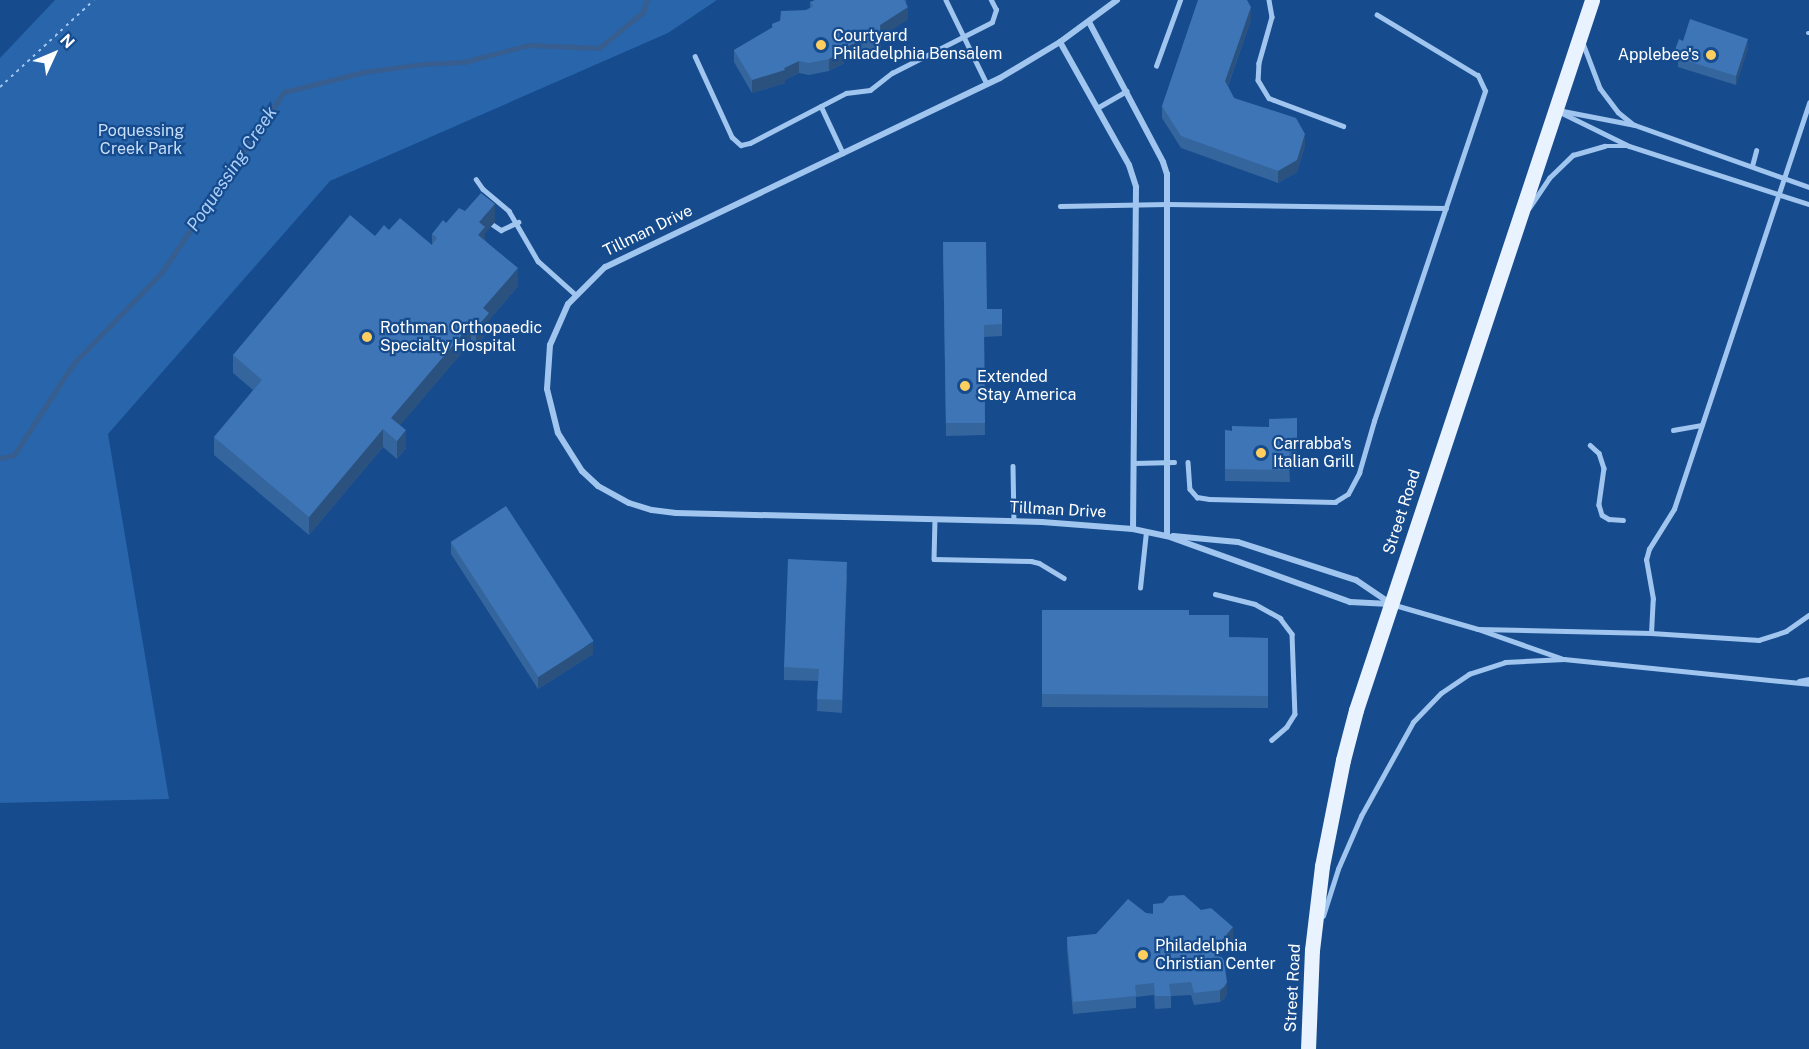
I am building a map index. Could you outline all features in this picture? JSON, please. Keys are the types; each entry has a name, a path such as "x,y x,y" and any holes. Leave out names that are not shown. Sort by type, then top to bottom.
{"main road":[{"name":"Street Road","path":"1308,1049 1312,950 1322,866 1343,760 1391,604 1592,0"}],"street":[{"name":"Tillman Drive","path":"1118,0 1060,42 987,84 619,259 593,276 575,294 559,321 550,345 547,366 548,401 565,447 582,471 608,492 628,503 676,513 1014,521 1133,530 1167,536 1238,542 1356,580 1391,604"},
{"path":"1089,22 1163,162 1167,174 1170,461 1167,536"},
{"path":"1060,42 1133,175 1138,205 1133,530"},
{"name":"Tillman Drive","path":"1167,536 1350,602 1391,604"}],"lane":[{"path":"946,0 987,84"},
{"path":"695,56 732,137 741,145 750,144 846,93 870,90 892,73 992,22 996,10 991,0"},
{"path":"1156,66 1180,0"},
{"path":"1269,0 1272,17 1259,63 1258,80 1269,98 1343,126"},
{"path":"1188,462 1190,489 1197,498 1335,502 1348,494 1359,472 1485,91 1478,76 1377,15"},
{"path":"1581,34 1586,56 1600,88 1618,112 1635,125"},
{"path":"1097,108 1126,91"},
{"path":"1651,633 1653,606 1646,560 1655,538 1674,509 1809,102"},
{"path":"821,106 843,153"},
{"path":"1556,110 1635,125 1809,187"},
{"path":"1556,110 1629,146 1809,204"},
{"path":"1516,227 1549,178 1573,155 1605,146 1629,146"},
{"path":"1752,166 1756,151"},
{"path":"476,179 482,192 509,211 518,222 538,261 575,294"},
{"path":"1060,206 1167,204 1446,208"},
{"path":"492,224 501,230 518,222"},
{"path":"1672,430 1702,425"},
{"path":"1590,446 1599,453 1604,468 1599,505 1602,515 1608,519 1623,520"},
{"path":"1134,463 1170,461"},
{"path":"1013,466 1014,521"},
{"path":"935,519 934,559 1031,561 1040,563 1064,578"},
{"path":"1140,588 1146,532"},
{"path":"1215,594 1255,604 1280,618 1292,634 1295,714 1287,727 1272,740"},
{"path":"1391,604 1478,629 1564,659"},
{"path":"1478,629 1651,633 1759,640 1786,631 1809,615"},
{"path":"1312,950 1342,858 1376,786 1413,722 1441,693 1469,674 1505,662 1564,659 1793,682 1809,681"}],"path":[{"path":"0,87 94,0"}],"green space":[{"name":"Poquessing Creek Park","path":"55,0 717,0 668,33 330,181 108,434 169,799 0,803 0,58"}],"building":[{"name":"Courtyard Philadelphia Bensalem","path":"815,0 904,0 908,7 880,25 881,40 860,41 843,48 844,50 829,59 809,63 799,61 784,68 785,70 752,80 734,50 773,27 772,24 780,21 781,11 807,10 813,6 810,2"},
{"path":"1198,0 1247,0 1251,7 1225,81 1234,98 1296,118 1305,134 1297,160 1278,171 1181,136 1162,106"},
{"name":"Applebee's","path":"1690,19 1748,39 1736,76 1678,58 1679,52 1675,50 1679,39 1683,41"},
{"path":"481,193 495,204 479,222 485,227 478,235 518,268 483,308 489,313 476,328 471,324 391,418 406,430 397,441 383,429 309,517 214,437 262,380 233,355 350,215 375,236 384,225 389,230 400,218 432,245 437,238 432,234 443,220 446,223 459,208 465,211"},
{"name":"Extended Stay America","path":"943,242 986,242 987,309 1002,309 1002,324 984,325 985,423 946,423"},
{"name":"Carrabba's Italian Grill","path":"1297,418 1297,451 1289,451 1290,470 1225,469 1225,430 1232,431 1232,426 1269,427 1269,419"},
{"path":"506,506 594,641 538,677 451,542"},
{"path":"788,559 847,562 842,700 817,699 819,669 784,667"},
{"path":"1042,610 1189,610 1189,615 1229,615 1229,637 1268,638 1268,696 1042,694"},
{"name":"Philadelphia Christian Center","path":"1184,895 1201,910 1211,908 1233,927 1214,949 1216,956 1222,957 1224,961 1227,982 1224,987 1220,990 1194,993 1191,982 1169,984 1171,996 1155,996 1154,983 1135,985 1136,996 1073,1002 1067,937 1096,934 1128,899 1146,913 1153,914 1153,904 1163,903 1169,896"}],"waterway":[{"name":"Poquessing Creek","path":"0,458 14,455 73,364 162,272 284,92 364,72 423,64 464,62 529,45 599,48 643,12 647,0"}],"place":[{"name":"Courtyard Philadelphia Bensalem","path":"821,45"},
{"name":"Applebee's","path":"1711,55"},
{"name":"Rothman Orthopaedic Specialty Hospital","path":"367,337"},
{"name":"Extended Stay America","path":"965,386"},
{"name":"Carrabba's Italian Grill","path":"1261,453"},
{"name":"Philadelphia Christian Center","path":"1143,955"}]}
